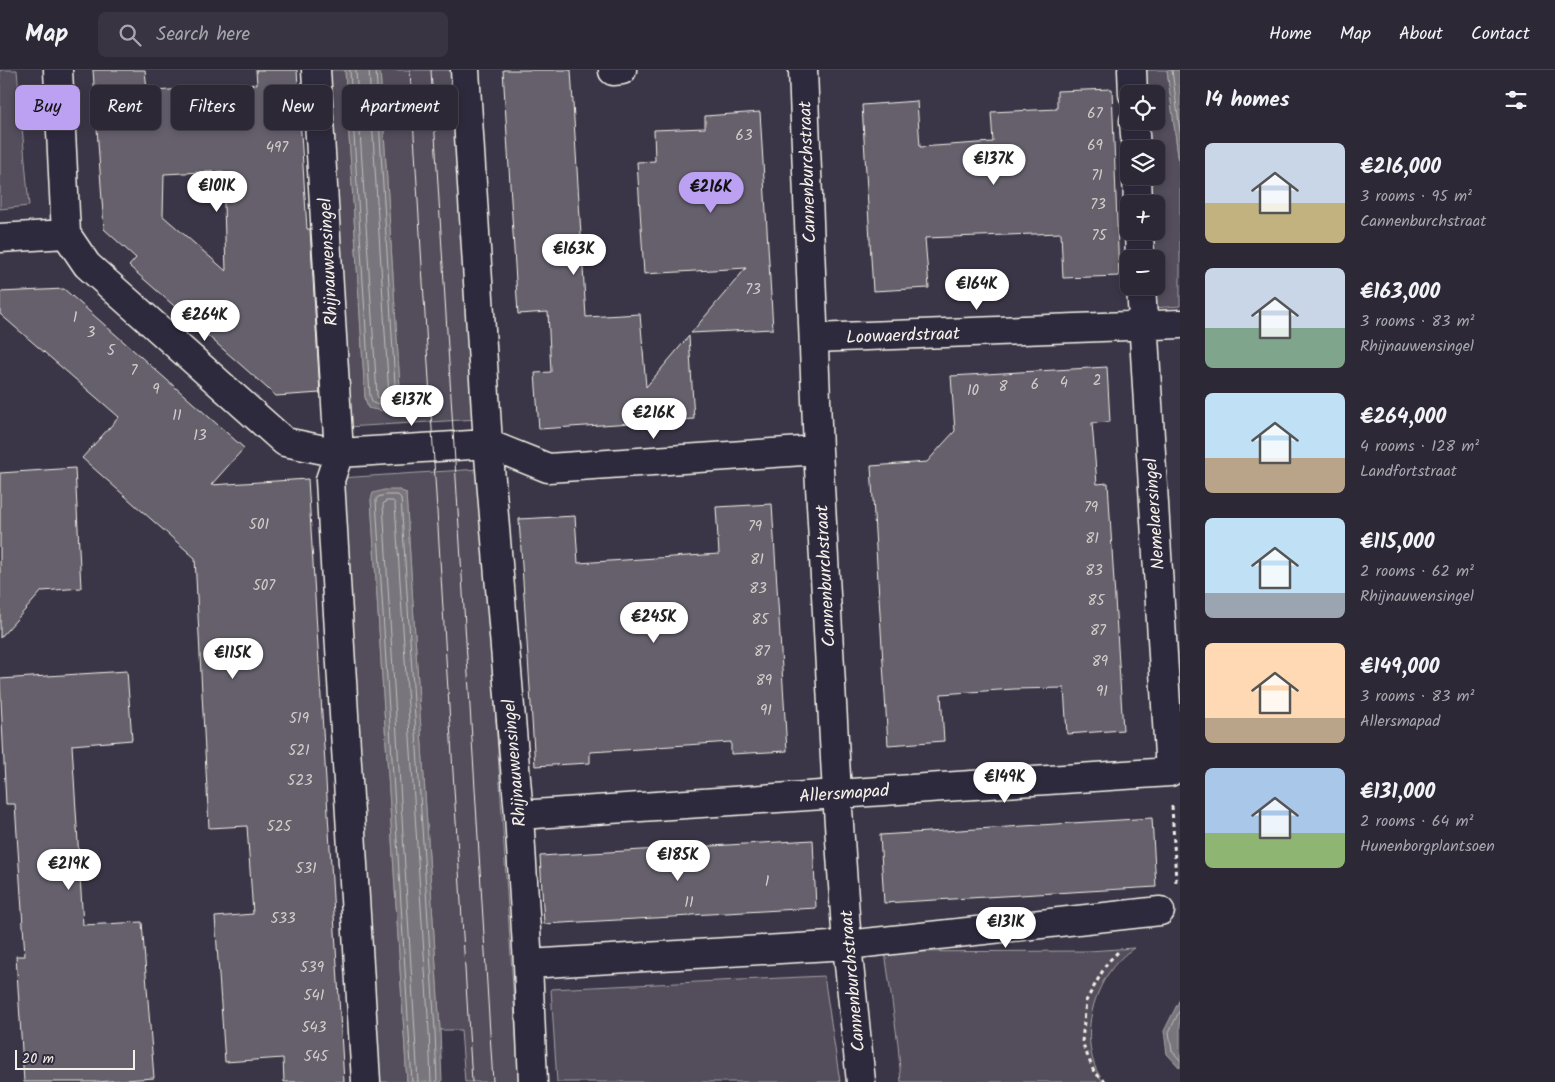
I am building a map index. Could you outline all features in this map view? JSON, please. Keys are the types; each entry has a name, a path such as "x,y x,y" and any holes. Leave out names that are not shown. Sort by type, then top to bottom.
{"street":[{"path":"58,70 66,234 87,265 285,442 339,453 488,444 548,468 818,450"},
{"name":"Rhijnauwensingel","path":"316,70 339,453 330,480 366,1082"},
{"name":"Rhijnauwensingel","path":"465,70 488,444 519,815 533,1082"},
{"path":"612,71 622,70"},
{"name":"Cannenburchstraat","path":"804,70 818,450 837,794 847,945 861,1082"},
{"path":"1132,70 1133,85"},
{"path":"0,238 66,234"},
{"name":"Nemelaersingel","path":"1141,295 1170,772"},
{"name":"Loowaerdstraat","path":"814,338 1180,324"},
{"name":"Allersmapad","path":"519,815 1170,772"},
{"path":"528,964 847,945 1160,911"}],"shaded area":[{"path":"0,70 17,70 18,85 15,85 15,130 22,130 29,206 0,209"},
{"path":"325,70 345,70 346,85 342,85 342,130 349,130 365,397 368,408 401,403 384,130 458,130 458,87 478,419 347,427 329,130 332,130 332,85 326,85"},
{"path":"380,70 457,70 458,85 381,85"},
{"path":"1145,70 1167,70 1180,171 1180,306 1154,308 1153,295 1165,295 1165,250 1152,250 1151,240 1165,240 1165,195 1150,195 1149,185 1165,185 1165,140 1148,140 1147,130 1165,130 1165,85 1146,85"},
{"path":"480,469 519,1082 465,1082 461,1030 440,1030 406,493 399,490 371,499 407,1082 377,1082 340,478"},
{"path":"1134,948 1120,959 1108,974 1099,991 1093,1009 1090,1047 1095,1065 1103,1082 901,1082 898,1044 885,952 1089,951"},
{"path":"824,976 840,1082 557,1082 551,989"}],"water":[{"path":"345,70 380,70 381,85 346,85"},
{"path":"1167,70 1180,70 1180,171"},
{"path":"349,130 384,130 401,403 395,409 382,411 368,408 365,397"},
{"path":"384,490 399,490 406,493 442,1082 407,1082 371,499 373,493"},
{"path":"1180,999 1180,1068 1167,1054 1164,1031"}],"building":[{"path":"93,70 145,70 146,85 94,85"},
{"path":"256,70 297,70 298,85 264,85 264,130 301,130 307,229 310,229 320,393 276,396 129,266 136,258 104,229 97,130 161,130 161,91 171,90 171,130 254,130 254,85 242,85 257,84","holes":["223,171 226,271 163,216 164,174"]},
{"path":"503,70 571,70 586,317 640,314 646,387 689,336 694,419 539,429 535,373 551,372 548,312 518,314"},
{"path":"1112,89 1119,276 1063,278 1061,233 925,238 929,288 873,291 862,105 917,101 920,147 993,142 991,112 1057,109 1057,91"},
{"path":"760,112 773,329 691,333 746,268 644,274 637,162 655,161 654,130 705,128 705,116"},
{"path":"64,289 244,448 211,485 308,479 344,1082 284,1082 283,1058 225,1062 215,917 253,914 247,826 209,828 195,558 82,458 119,417 0,314 0,292"},
{"path":"1107,367 1110,422 1092,423 1097,484 1108,483 1123,730 1067,734 1064,688 1014,689 941,694 944,741 888,745 871,466 927,462 955,431 951,376"},
{"path":"75,468 81,588 42,591 0,638 0,473"},
{"path":"772,504 787,751 731,754 731,742 590,752 590,763 535,766 519,519 575,516 578,563 719,554 716,507"},
{"path":"127,671 132,740 72,745 83,925 142,922 154,1078 97,1082 24,1082 16,956 25,956 15,804 6,804 0,679"},
{"path":"1152,818 1156,887 884,903 880,835"},
{"path":"813,840 816,908 544,924 540,856"}],"tram line":[{"path":"410,70 472,1082"},
{"path":"431,70 493,1082"}]}
